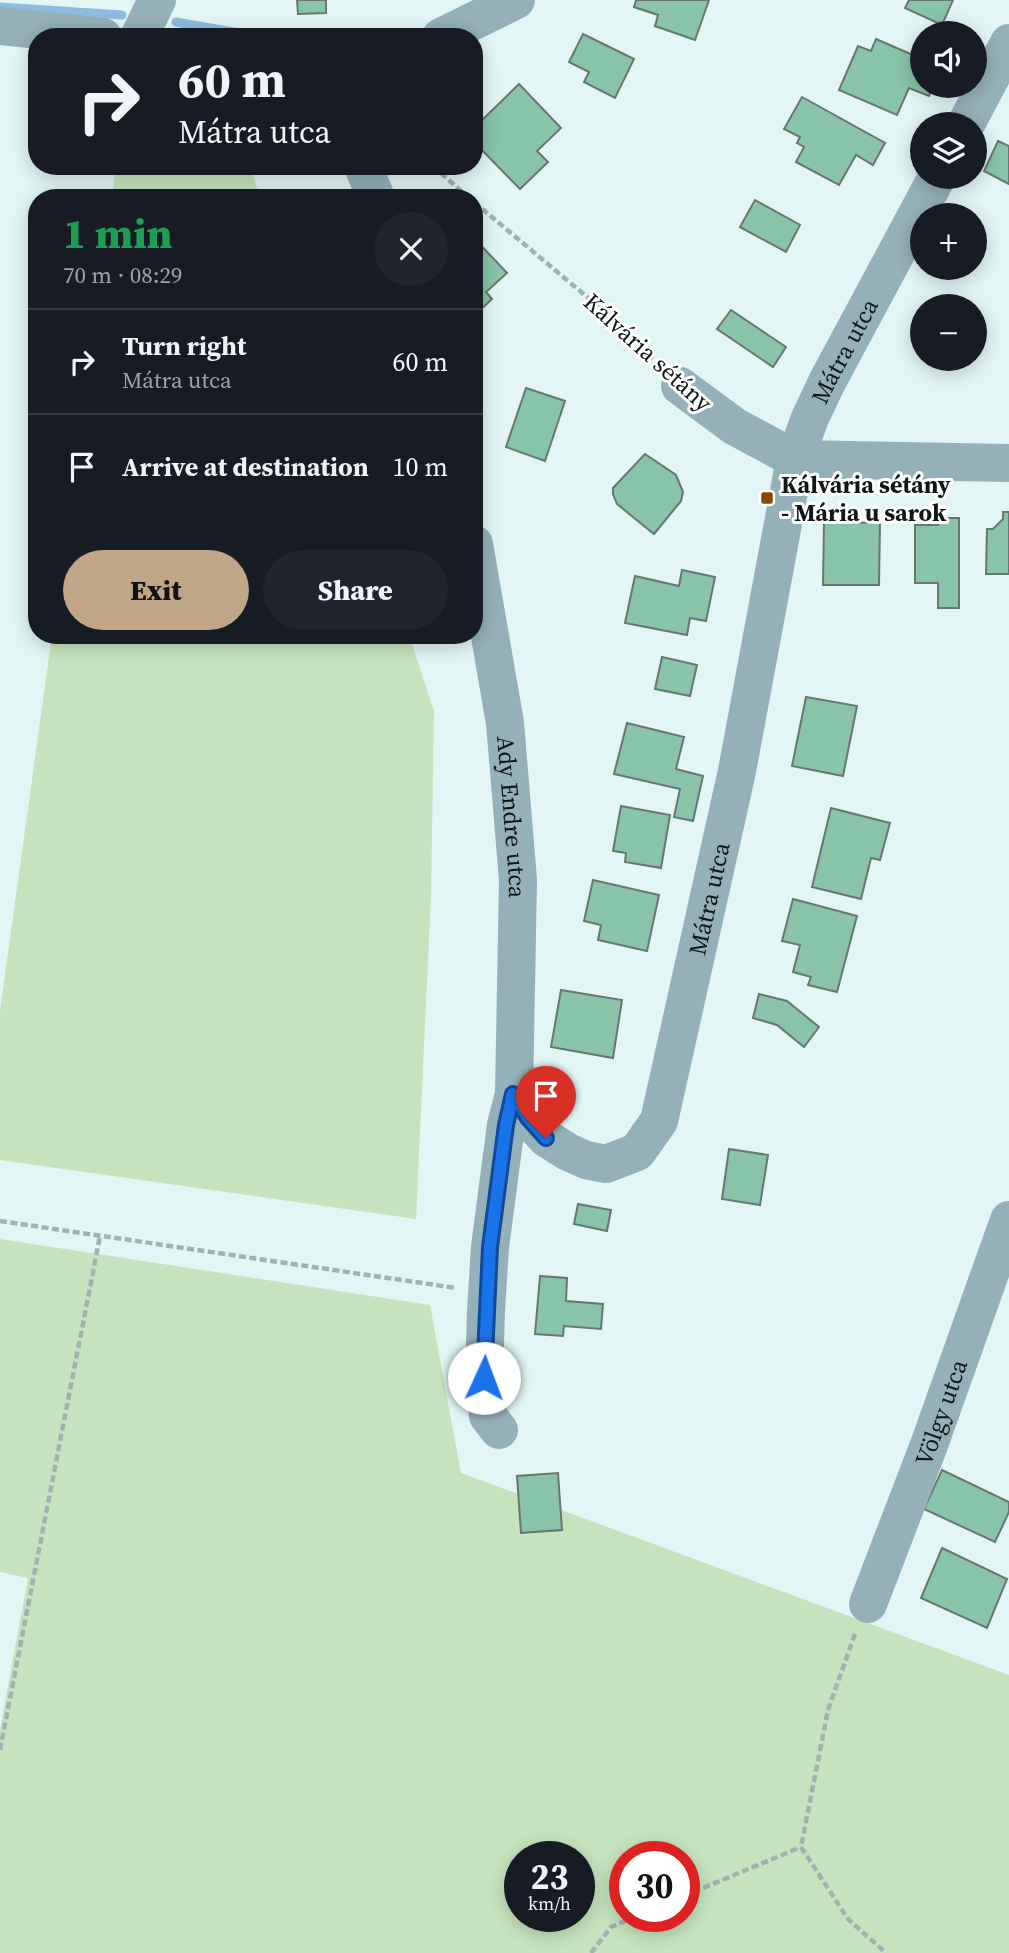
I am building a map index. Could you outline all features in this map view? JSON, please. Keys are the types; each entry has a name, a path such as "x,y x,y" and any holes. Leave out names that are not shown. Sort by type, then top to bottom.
{"street":[{"path":"143,28 157,0"},
{"path":"459,28 516,0"},
{"path":"0,26 28,29"},
{"path":"972,112 1009,43"},
{"name":"Mátra utca","path":"513,1094 528,1118 546,1138 586,1160 606,1164 637,1152 659,1121 737,771 795,459 827,382 931,189"},
{"name":"Kálvária sétány","path":"680,387 734,426 795,459 1009,463"},
{"name":"Ady Endre utca","path":"483,596 505,723 519,880 513,1094"},
{"path":"499,1430 488,1416 484,1378 487,1293 490,1247 506,1125 513,1094"},
{"name":"Völgy utca","path":"868,1604 929,1445 1009,1220"}],"path":[{"path":"443,175 459,189"},
{"name":"Kálvária sétány","path":"483,210 612,318 680,387"},
{"path":"0,1221 487,1293"},
{"path":"0,1750 100,1236"},
{"path":"868,1604 828,1710 801,1847 848,1919 886,1953"},
{"path":"700,1889 801,1847"},
{"path":"591,1953 609,1930"}],"green space":[{"path":"115,175 253,175 257,189 113,189"},
{"path":"51,644 412,644 434,711 431,896 416,1219 0,1160 0,1011"},
{"path":"0,1239 430,1305 461,1473 1009,1675 1009,1953 0,1953 0,1729 28,1578 0,1572"}],"building":[{"path":"297,0 326,0 326,13 298,14"},
{"path":"636,0 709,0 695,40 655,26 658,15 634,7"},
{"path":"909,0 953,0 944,21 933,21 905,8"},
{"path":"583,34 634,59 615,98 584,82 589,72 569,62"},
{"path":"876,39 910,54 910,88 897,115 839,90 858,46 871,51"},
{"path":"519,84 561,128 537,151 548,162 520,189 483,151 483,119"},
{"path":"802,97 885,143 873,165 856,155 839,185 796,162 804,147 797,143 800,137 784,129"},
{"path":"998,141 1009,146 1009,184 987,173 987,165"},
{"path":"755,200 800,225 786,252 740,227"},
{"path":"483,248 507,273 486,292 492,299 483,307"},
{"path":"731,310 786,347 773,367 717,329"},
{"path":"526,388 565,401 545,461 506,447"},
{"path":"645,454 676,475 683,492 681,501 654,534 617,504 613,494 613,488"},
{"path":"1003,512 1009,512 1009,574 986,574 987,529 993,529 1003,519"},
{"path":"938,518 959,518 959,608 938,608 938,583 915,583 915,525 938,525"},
{"path":"824,522 880,523 879,585 823,585"},
{"path":"682,570 715,577 706,621 690,618 687,635 625,623 635,576 679,586"},
{"path":"662,657 697,665 690,696 655,689"},
{"path":"806,697 857,706 843,776 792,766"},
{"path":"627,723 684,737 676,769 703,776 693,821 674,817 680,789 614,774"},
{"path":"621,806 670,815 661,868 625,862 626,853 613,851"},
{"path":"831,808 890,823 880,860 871,858 861,899 812,887"},
{"path":"593,880 659,895 647,951 598,940 601,925 584,921"},
{"path":"793,899 857,916 837,992 808,985 811,977 793,972 800,945 782,941"},
{"path":"561,990 622,1000 613,1058 551,1047"},
{"path":"759,994 787,1001 819,1027 804,1047 777,1025 753,1018"},
{"path":"729,1149 768,1155 760,1205 722,1199"},
{"path":"578,1204 611,1210 607,1231 574,1224"},
{"path":"540,1276 567,1278 566,1301 603,1304 601,1329 564,1326 563,1336 535,1334"},
{"path":"942,1470 1009,1502 1009,1512 995,1542 924,1509"},
{"path":"558,1473 562,1530 521,1533 517,1476"},
{"path":"942,1548 1007,1579 987,1628 921,1598"}],"waterway":[{"path":"0,7 122,15"},
{"path":"176,22 210,28"}],"place":[{"name":"Kálvária sétány - Mária u sarok","path":"767,498"}],"route":[{"path":"484,1378 490,1247 506,1125 513,1094 528,1118 546,1138"}]}
